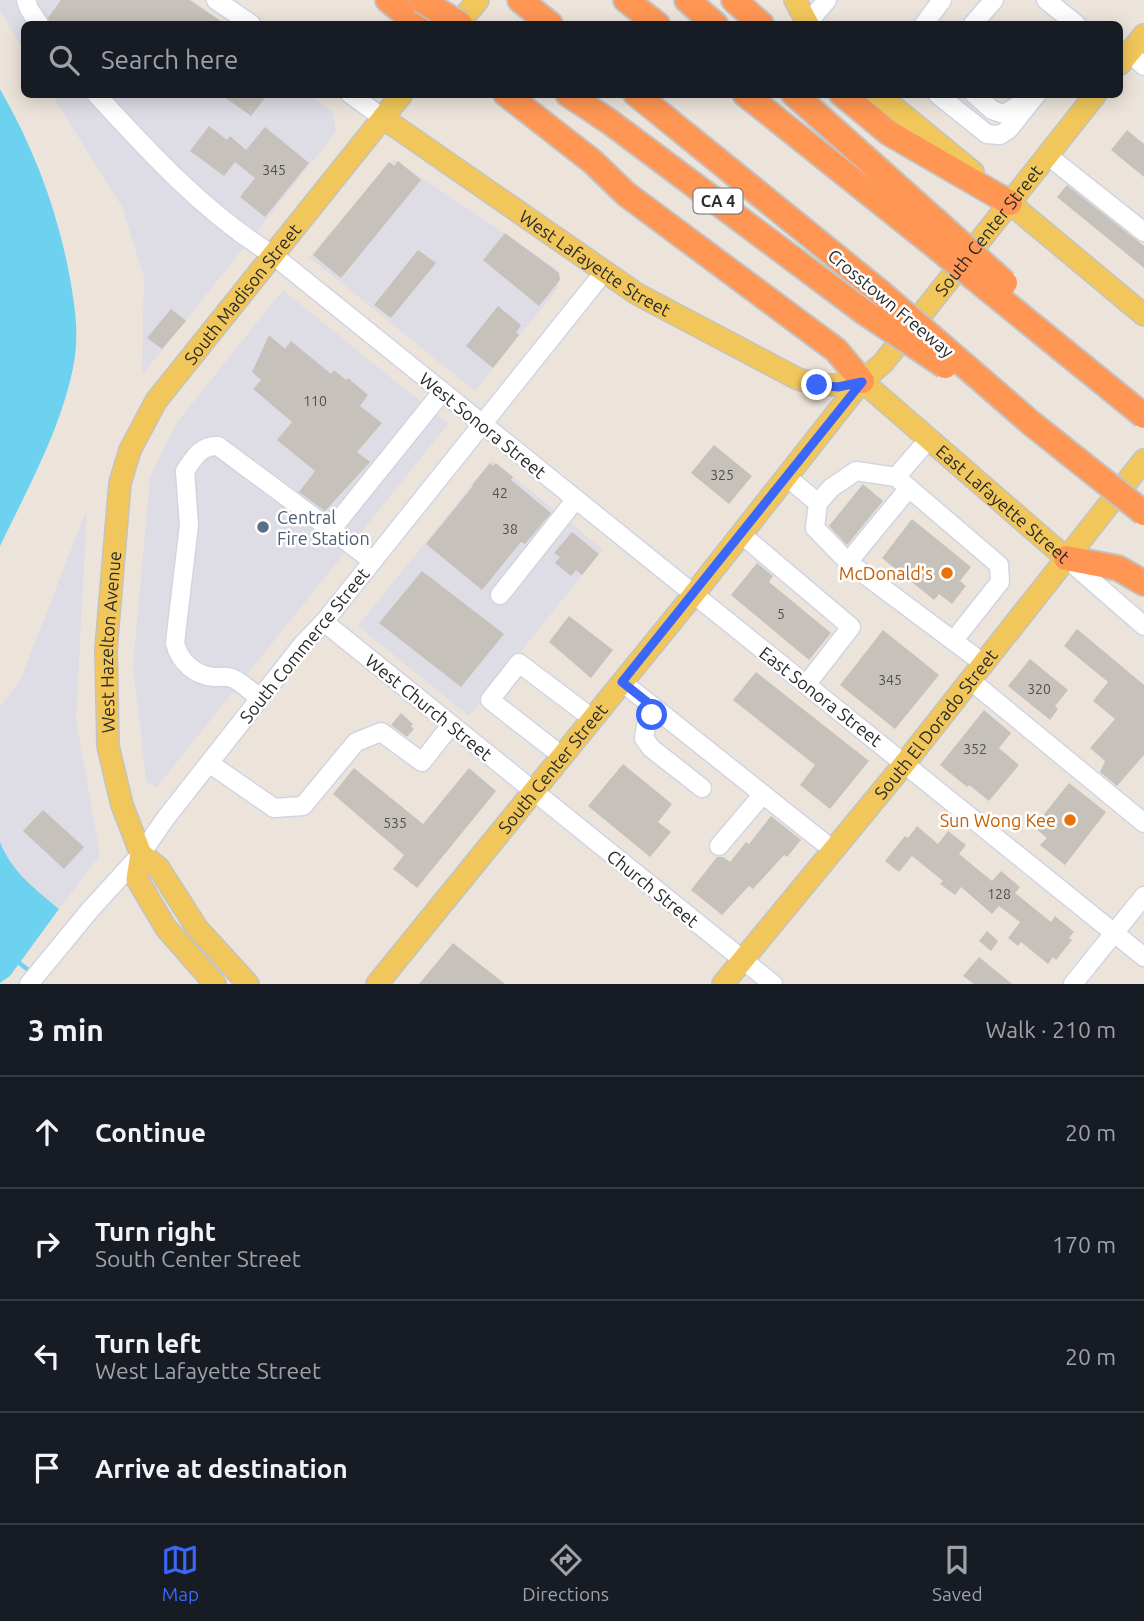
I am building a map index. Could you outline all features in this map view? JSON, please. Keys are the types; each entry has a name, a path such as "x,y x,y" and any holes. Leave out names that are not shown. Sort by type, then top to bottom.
{"highway":[{"path":"626,0 653,21"},
{"path":"687,0 712,21"},
{"path":"734,0 758,21"},
{"path":"406,8 449,21"},
{"path":"511,98 593,162 626,194 836,350 862,382"},
{"name":"CA 4","path":"574,98 621,129 864,312 1031,424"},
{"name":"Crosstown Freeway","path":"641,98 880,292 1031,424 1144,513"},
{"path":"750,98 930,229 1144,407"},
{"path":"798,98 930,229 1144,416"},
{"path":"847,98 889,133 1010,203"},
{"path":"1066,558 1118,568 1144,583"}],"main road":[{"path":"461,21 478,0"},
{"path":"795,0 806,21"},
{"path":"1127,61 1144,35"},
{"name":"South Madison Street","path":"116,509 120,483 130,450 156,401 399,98"},
{"path":"883,98 1144,315"},
{"name":"South Center Street","path":"377,984 694,594 862,382 883,363 1093,98"},
{"name":"West Lafayette Street","path":"383,118 637,294 798,379 817,385 838,387 862,382"},
{"name":"East Lafayette Street","path":"862,382 1066,558"},
{"name":"South El Dorado Street","path":"723,984 905,762 1144,460"},
{"name":"West Hazelton Avenue","path":"116,509 106,649 108,746 122,805 141,854 137,878 166,928 215,984"},
{"name":"West Hazelton Avenue","path":"141,854 158,867 197,928 248,984"}],"street":[{"path":"26,0 37,21"},
{"path":"216,0 247,21"},
{"path":"810,21 827,0"},
{"path":"926,21 942,0"},
{"path":"976,21 994,0"},
{"path":"1046,0 1072,21"},
{"name":"West Sonora Street","path":"100,98 154,157 215,214 273,255 694,594"},
{"name":"West Lafayette Street","path":"356,98 383,118"},
{"path":"942,98 987,134 1000,135 1009,129 1033,98"},
{"path":"978,98 992,110 1004,114 1030,98"},
{"path":"1047,155 1144,232"},
{"name":"South Commerce Street","path":"29,984 141,854 208,763 604,272"},
{"path":"331,530 442,392"},
{"path":"848,562 929,439"},
{"path":"260,698 228,676 205,676 195,672 178,656 175,643 189,525 185,471 199,452 208,446 218,446 373,561"},
{"path":"954,640 1000,582 999,565 902,482 856,471 831,488 818,503 814,528 848,562 954,640 977,671 1144,823"},
{"path":"786,476 818,503"},
{"path":"500,595 576,499"},
{"path":"741,534 851,627 806,685"},
{"name":"East Lafayette Street","path":"1066,558 1144,626"},
{"name":"East Sonora Street","path":"694,594 1144,957"},
{"name":"West Church Street","path":"324,622 534,792"},
{"path":"562,756 490,700 519,663 593,719"},
{"path":"622,682 833,850"},
{"path":"656,709 646,726 644,738 651,748 702,788"},
{"path":"208,763 274,808 303,806 356,742 381,732 422,762 451,725"},
{"name":"Church Street","path":"534,792 773,984"},
{"path":"719,846 763,794"},
{"path":"1073,984 1144,896"},
{"path":"743,960 750,984"}],"shaded area":[{"path":"0,0 174,0 205,21 21,21 21,45 0,11"},
{"path":"54,98 312,98 333,112 336,132 142,375 144,277 122,207"},
{"path":"394,159 557,269 558,288 475,391 309,257"},
{"path":"283,290 448,424 156,788 146,781 133,665 150,477 175,425"},
{"path":"492,460 603,549 469,716 358,626"},
{"path":"87,509 76,719 100,855 59,909 30,885 5,856 0,842 0,707 20,681"}],"water":[{"path":"0,89 35,159 60,233 71,284 76,336 73,368 60,414 42,459 0,546"},
{"path":"0,842 17,871 59,909 10,976 0,983"}],"building":[{"path":"61,0 190,0 221,21 49,21 48,18"},
{"path":"226,98 265,98 251,116"},
{"path":"209,126 227,140 230,136 246,150 265,127 309,163 265,217 240,197 255,178 235,162 224,176 190,151"},
{"path":"1127,130 1144,144 1144,177 1111,150"},
{"path":"398,161 421,180 341,278 313,255 389,162 394,166"},
{"path":"1067,185 1144,246 1144,268 1057,197"},
{"path":"505,233 559,273 560,280 539,306 483,260"},
{"path":"418,250 436,263 391,318 374,305"},
{"path":"498,306 521,325 516,333 519,335 493,368 466,346"},
{"path":"171,309 186,321 162,349 147,338"},
{"path":"269,335 285,349 291,341 331,374 334,370 346,380 348,378 368,395 360,406 382,423 357,452 370,462 325,511 299,492 315,471 277,440 292,422 253,389 261,380 252,372"},
{"path":"714,445 752,476 729,504 691,473"},
{"path":"490,463 493,466 496,463 513,477 511,480 551,513 525,544 521,542 482,590 426,544"},
{"path":"863,484 883,501 847,545 829,526"},
{"path":"912,519 971,567 960,581 966,586 952,604 939,594 934,600 882,558"},
{"path":"572,532 599,554 582,575 576,570 571,576 555,563 560,557 554,553"},
{"path":"757,563 773,576 769,582 831,633 809,660 731,595"},
{"path":"422,571 504,634 461,687 379,623"},
{"path":"569,616 613,650 591,678 549,642"},
{"path":"1077,629 1144,685 1144,755 1117,786 1100,772 1105,761 1090,748 1115,719 1093,701 1108,682 1064,646"},
{"path":"883,630 939,675 895,729 840,685"},
{"path":"1030,659 1068,690 1055,706 1058,709 1050,720 1008,686"},
{"path":"756,672 869,761 830,809 800,785 815,765 733,700"},
{"path":"984,710 1011,733 999,748 1019,765 989,801 940,765"},
{"path":"401,713 413,724 411,726 414,729 407,737 391,725"},
{"path":"623,764 672,804 658,822 671,832 650,857 588,806"},
{"path":"354,768 423,824 469,768 496,791 417,888 393,869 404,855 333,794"},
{"name":"Sun Wong Kee","path":"1069,783 1106,812 1065,865 1040,845 1047,838 1034,827"},
{"path":"43,810 84,847 64,869 23,831"},
{"path":"771,816 801,840 787,857 784,855 753,889 749,886 722,915 691,890 717,857 723,857 730,862 746,842 749,844"},
{"path":"917,826 938,844 948,831 966,845 959,854 992,881 1001,871 1020,887 1015,893 1051,922 1055,916 1074,932 1069,938 1072,940 1056,960 1053,957 1048,964 1021,942 1018,946 1008,938 1020,922 999,906 992,914 961,887 955,895 940,884 943,881 912,856 899,872 885,861 905,836 908,838"},
{"path":"987,931 998,941 991,951 979,941"},
{"path":"453,943 505,984 419,984"},
{"path":"979,957 1012,984 974,984 963,976"}],"waterway":[{"path":"18,962 32,973"}],"place":[{"name":"Central Fire Station","path":"263,527"},
{"name":"McDonald's","path":"947,573"},
{"name":"Sun Wong Kee","path":"1070,820"}],"route":[{"path":"652,715 656,709 622,682 862,382 838,387 817,385"}]}
